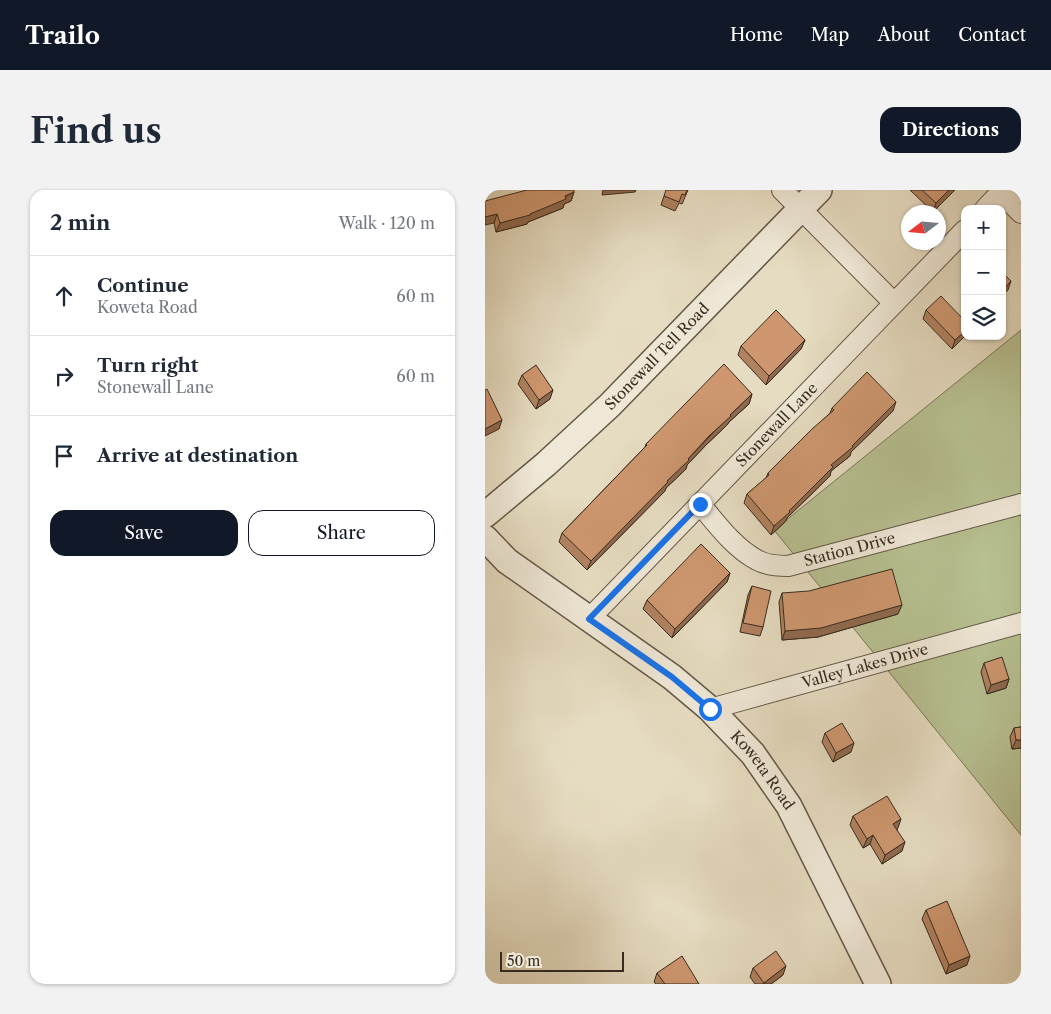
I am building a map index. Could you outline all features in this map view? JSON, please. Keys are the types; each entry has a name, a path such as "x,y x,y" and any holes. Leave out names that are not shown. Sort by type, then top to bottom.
{"street":[{"path":"782,190 894,303"},
{"name":"Stonewall Tell Road","path":"485,515 546,464 610,405 819,190"},
{"path":"989,205 1002,191 1021,213"},
{"name":"Stonewall Lane","path":"589,619 961,234"},
{"name":"Station Drive","path":"700,504 735,543 756,560 771,565 788,566 1021,504"},
{"name":"Koweta Road","path":"485,538 507,561 672,677 710,709 753,754 789,806 878,984"},
{"name":"Valley Lakes Drive","path":"710,709 1021,623"}],"green space":[{"path":"1021,330 1021,835 774,530"}],"building":[{"path":"527,190 574,190 574,192 565,196 566,199 530,215 500,223 497,214 485,217 485,201"},
{"path":"666,190 687,190 685,195 682,194 679,202 664,196"},
{"path":"922,190 949,190 936,203"},
{"path":"1006,276 1011,281 1006,287"},
{"path":"941,296 961,317 961,335 955,340 926,310"},
{"path":"776,310 805,340 769,376 741,346"},
{"path":"724,364 752,394 709,436 689,460 591,561 562,533"},
{"path":"536,365 553,390 539,400 522,375"},
{"path":"867,372 896,402 853,447 831,465 833,467 774,526 747,494 769,475 768,473 812,429 834,410 832,408"},
{"path":"487,389 502,420 485,429 485,390"},
{"path":"701,544 730,573 675,629 647,600"},
{"path":"892,569 902,605 821,628 785,631 782,593 809,591"},
{"path":"752,586 771,591 763,627 743,623"},
{"path":"1002,657 1009,679 991,685 984,663"},
{"path":"842,723 854,743 836,753 825,733"},
{"path":"1021,727 1021,740 1016,740 1014,728"},
{"path":"887,796 901,819 893,824 905,842 885,855 873,835 867,839 853,816"},
{"path":"947,901 970,956 949,965 926,910"},
{"path":"776,951 786,966 764,983 753,968"},
{"path":"682,956 699,984 665,984 657,973"}],"route":[{"path":"700,504 589,619 672,677 710,709"}]}
